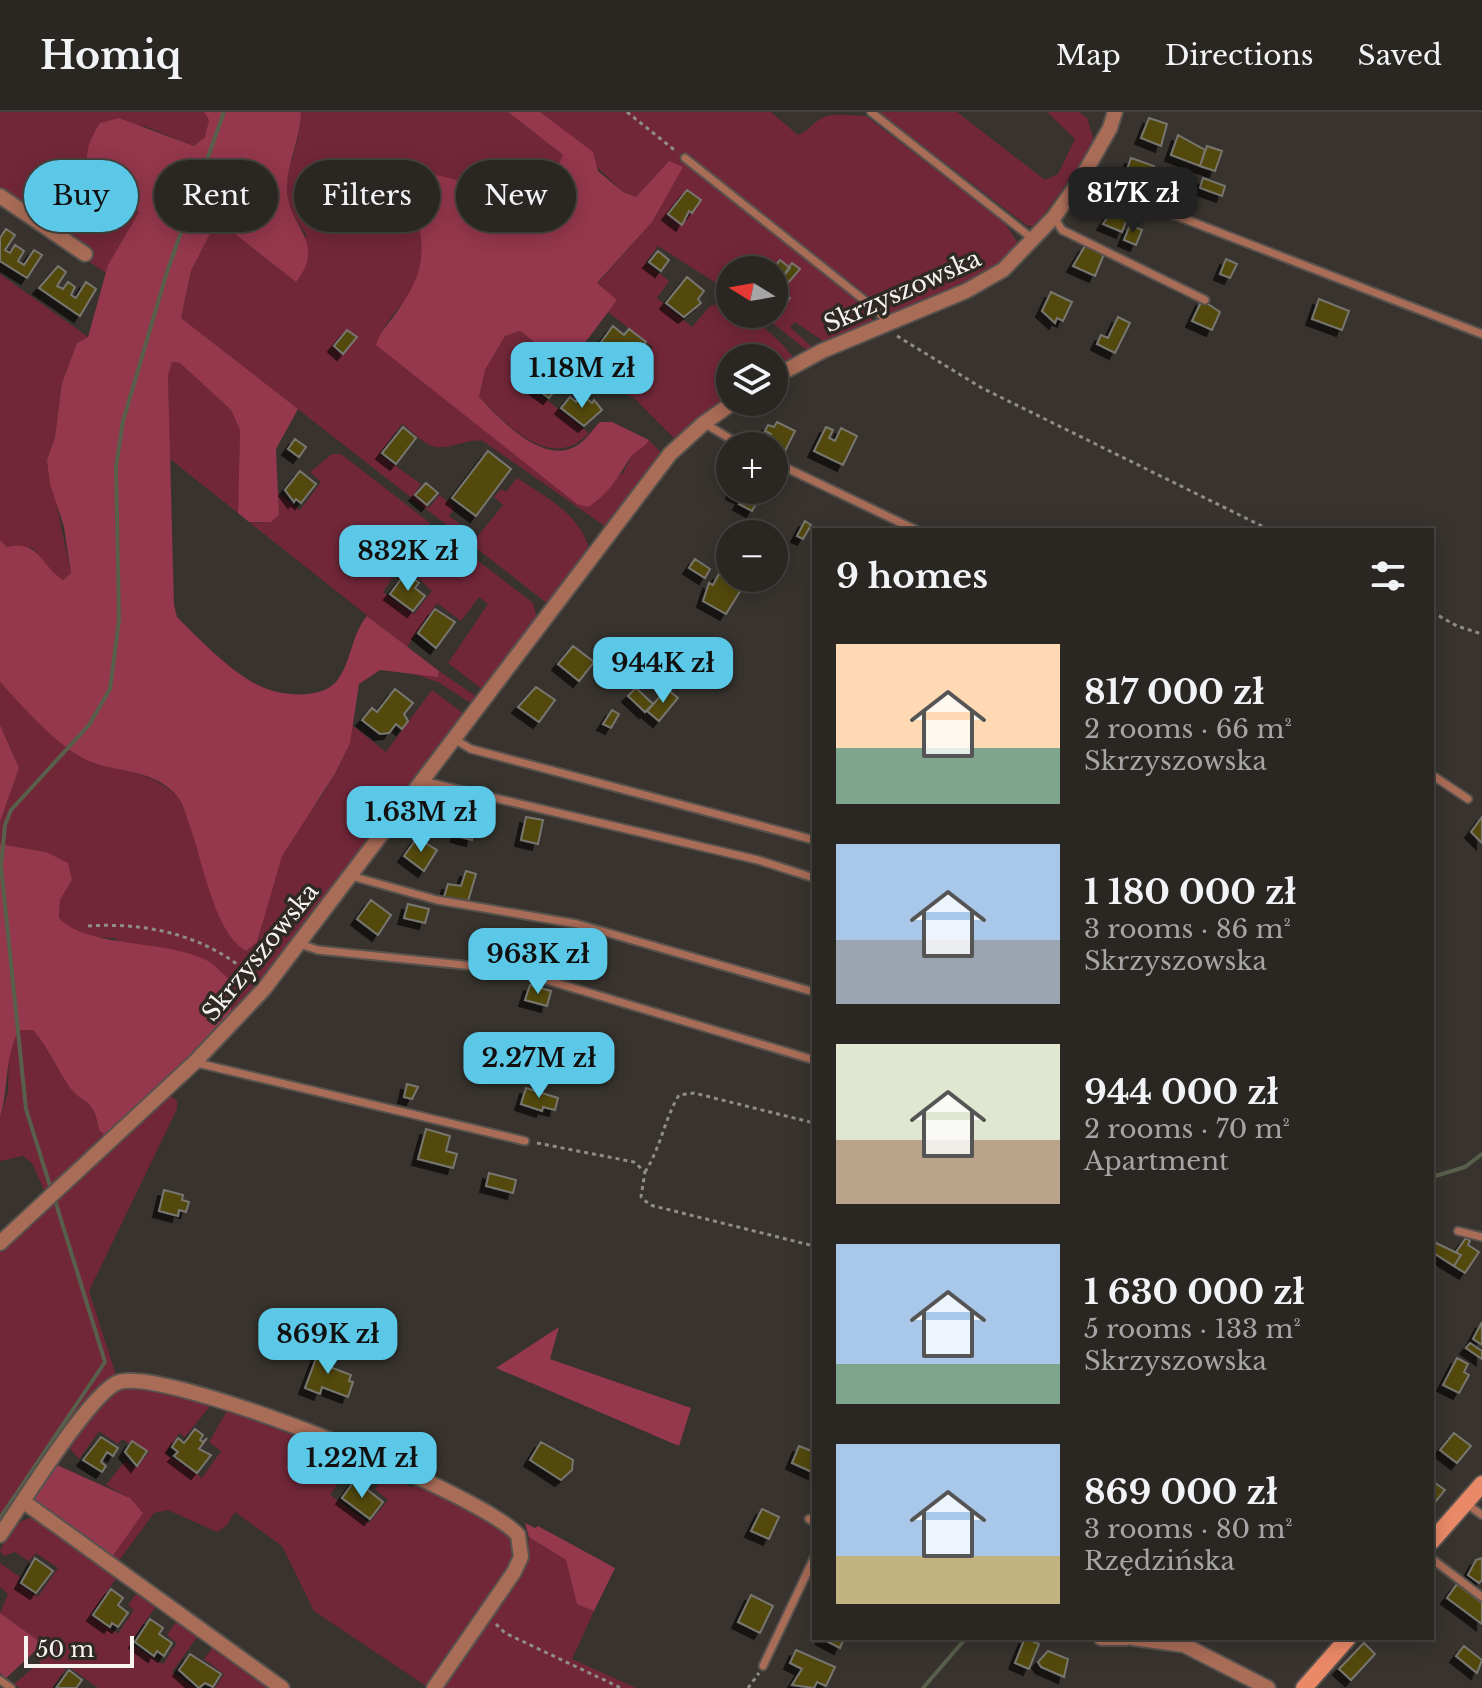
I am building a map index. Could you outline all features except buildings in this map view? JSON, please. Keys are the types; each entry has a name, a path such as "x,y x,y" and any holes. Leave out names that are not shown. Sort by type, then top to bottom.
{"street":[{"name":"Skrzyszowska","path":"788,369 822,351 966,291 1003,270 1054,217 1081,179 1110,128 1115,112"},
{"path":"0,196 85,254"},
{"name":"Skrzyszowska","path":"0,1243 195,1062 264,989 670,454 716,415"},
{"path":"0,1535 87,1412 115,1383 135,1380 167,1384 380,1460 511,1528 521,1546 521,1557 434,1688"},
{"path":"1434,1539 1482,1484"},
{"path":"24,1502 282,1688"},
{"path":"1148,1640 1184,1645 1268,1688"},
{"path":"1304,1688 1346,1640"}],"lane":[{"path":"871,112 1033,239"},
{"path":"685,158 878,311 886,323"},
{"path":"1081,179 1482,334"},
{"path":"1054,217 1062,230 1205,300"},
{"path":"704,423 719,432"},
{"path":"788,469 912,528"},
{"path":"454,739 471,749 812,839"},
{"path":"1434,776 1468,799"},
{"path":"422,781 758,860 812,877"},
{"path":"350,876 437,900 577,924 812,991"},
{"path":"300,944 318,950 513,970 812,1059"},
{"path":"195,1062 525,1141"},
{"path":"1458,1231 1482,1237"},
{"path":"1465,1503 1482,1515"},
{"path":"1434,1561 1482,1597"},
{"path":"763,1666 812,1562"},
{"path":"0,1680 11,1688"}],"path":[{"path":"627,112 685,158"},
{"path":"886,323 894,334 982,388 1266,528"},
{"path":"1434,613 1457,626 1482,634"},
{"path":"88,926 160,927 234,962 264,989"},
{"path":"812,1122 694,1093 679,1095 670,1111 663,1139 645,1172 641,1197 650,1205 812,1246"},
{"path":"525,1141 634,1162 645,1172"},
{"path":"488,1609 494,1622 505,1633 621,1688"},
{"path":"748,1688 763,1666"}],"shaded area":[{"path":"0,112 204,112 209,120 205,137 194,146 144,126 100,123 91,140 88,160 24,160 24,204 0,187"},
{"path":"204,112 301,112 287,185 294,232 302,232 308,255 296,282 232,232 278,232 278,160 154,160 154,232 211,232 191,271 181,318 298,409 276,449 279,515 271,522 249,522 238,513 240,430 231,410 180,363 172,362 168,376 174,605 177,617 237,672 276,692 309,694 335,683 367,616 439,671 438,677 380,670 359,684 350,743 335,774 282,856 257,942 246,951 225,928 217,912 177,796 168,787 146,776 99,764 76,754 40,725 0,682 0,540 7,547 33,550 63,580 71,573 64,527 50,484 47,460 55,437 62,383 77,343 88,337 108,265 127,232 138,232 138,160 88,160 91,140 100,123 119,118 194,146 205,137 209,120"},
{"path":"301,112 508,112 563,155 561,160 456,160 456,183 440,182 440,160 294,160 294,214 287,187"},
{"path":"508,112 540,112 593,152 598,171 623,192 636,197 669,161 683,167 652,222 597,283 617,300 567,367 520,331 505,336 485,370 479,397 511,428 538,446 565,450 578,445 600,422 612,422 649,440 634,453 607,491 588,507 577,504 376,345 415,282 421,256 420,232 440,232 440,176 456,181 456,232 576,232 576,160 561,160 563,155"},
{"path":"540,112 771,112 798,135 825,117 866,116 1004,222 1019,245 988,271 892,315 691,157 687,164 869,309 873,323 826,343 795,322 790,327 814,349 809,352 779,328 788,328 788,256 716,256 716,283 658,246 646,262 669,281 657,298 692,327 710,306 716,304 716,328 764,328 782,344 716,344 716,408 676,440 635,399 600,378 602,355 626,373 639,367 653,347 608,312 617,300 597,284 652,222 669,161 636,197 623,192"},
{"path":"879,112 957,112 1045,180 1058,174 1075,139 1047,112 1079,112 1087,118 1095,144 1035,227 1026,225"},
{"path":"65,232 128,232 106,273 88,261 93,251"},
{"path":"211,232 232,232 296,282 306,234 421,232 424,254 420,275 386,325 377,345 577,504 623,473 632,455 649,440 661,453 606,527 483,441 434,447 402,424 379,454 421,484 413,496 429,508 439,495 455,507 449,516 477,537 503,505 494,497 501,489 506,492 517,478 550,499 579,527 589,550 548,604 181,318 191,271"},
{"path":"0,274 88,337 77,343 62,383 55,437 47,460 71,573 63,580 48,570 33,548 7,547 0,540"},
{"path":"520,331 552,356 530,387 589,433 575,444 560,448 531,441 479,397 485,370 505,336"},
{"path":"172,362 180,363 231,410 240,430 238,513 170,459 168,376"},
{"path":"332,454 341,454 430,523 383,592 414,614 432,591 417,577 446,536 533,603 537,619 483,690 448,663 488,604 479,597 461,621 437,603 407,647 249,522 260,523 279,515 278,493 300,510 321,482 310,472"},
{"path":"405,671 438,677 439,671 477,697 472,704 438,682"},
{"path":"0,682 42,726 78,755 146,777 179,798 246,951 257,942 278,864 334,776 352,725 386,752 432,690 464,714 268,975 231,1017 114,938 88,937 70,930 59,918 60,900 72,880 46,852 0,844 0,822 19,768 0,725"},
{"path":"0,725 19,768 0,822"},
{"path":"0,844 46,852 68,863 72,880 60,900 59,918 71,928 106,939 189,953 209,962 230,980 231,1017 112,1132 104,1134 99,1130 94,1111 68,1085 33,1030 19,1030 14,1040 0,1118"},
{"path":"19,1030 33,1030 68,1085 90,1106 99,1130 112,1132 45,1192 32,1163 23,1156 0,1161 0,1118 8,1092 9,1048"},
{"path":"169,1094 177,1101 177,1109 89,1291 116,1375 97,1393 0,1529 0,1251"},
{"path":"559,1327 550,1359 691,1408 679,1446 496,1368"},
{"path":"137,1385 196,1398 197,1402 210,1406 185,1437 179,1433 166,1453 202,1478 221,1451 209,1442 227,1411 356,1457 330,1495 369,1523 388,1500 375,1489 386,1475 412,1487 421,1484 507,1533 517,1554 429,1688 314,1611 282,1546 235,1512 227,1525 217,1532 168,1510 154,1513 118,1562 112,1557 130,1498 106,1485 125,1461 136,1468 149,1452 132,1441 130,1444 122,1439 118,1444 99,1431 79,1459 68,1446 105,1400 114,1393"},
{"path":"57,1465 130,1498 143,1513 112,1557 30,1499"},
{"path":"30,1518 45,1522 118,1576 90,1615 118,1634 134,1610 128,1605 138,1591 157,1605 130,1643 163,1664 177,1643 167,1635 177,1620 198,1636 172,1672 195,1688 98,1688 68,1666 52,1688 20,1688 14,1684 41,1662 34,1655 43,1644 0,1613 8,1594 0,1587 0,1563 20,1577 17,1583 38,1597 58,1568 36,1553 29,1561 15,1552 4,1556 0,1551 14,1527"},
{"path":"525,1523 535,1528 538,1526 615,1568 594,1611 577,1604 566,1560 529,1537"},
{"path":"529,1537 566,1560 577,1597 594,1611 572,1659 636,1688 439,1688 526,1561"},
{"path":"0,1613 43,1644 6,1678 0,1673"},
{"path":"213,1647 269,1688 215,1688 224,1674 204,1659"}],"waterway":[{"path":"51,1189 26,1109 1,866 5,825 11,810 89,725 110,689 119,620 116,467 123,421 167,272 224,112"},
{"path":"1434,1176 1465,1167 1482,1154"},
{"path":"0,1518 105,1362 54,1197"},
{"path":"923,1688 964,1640"}]}
